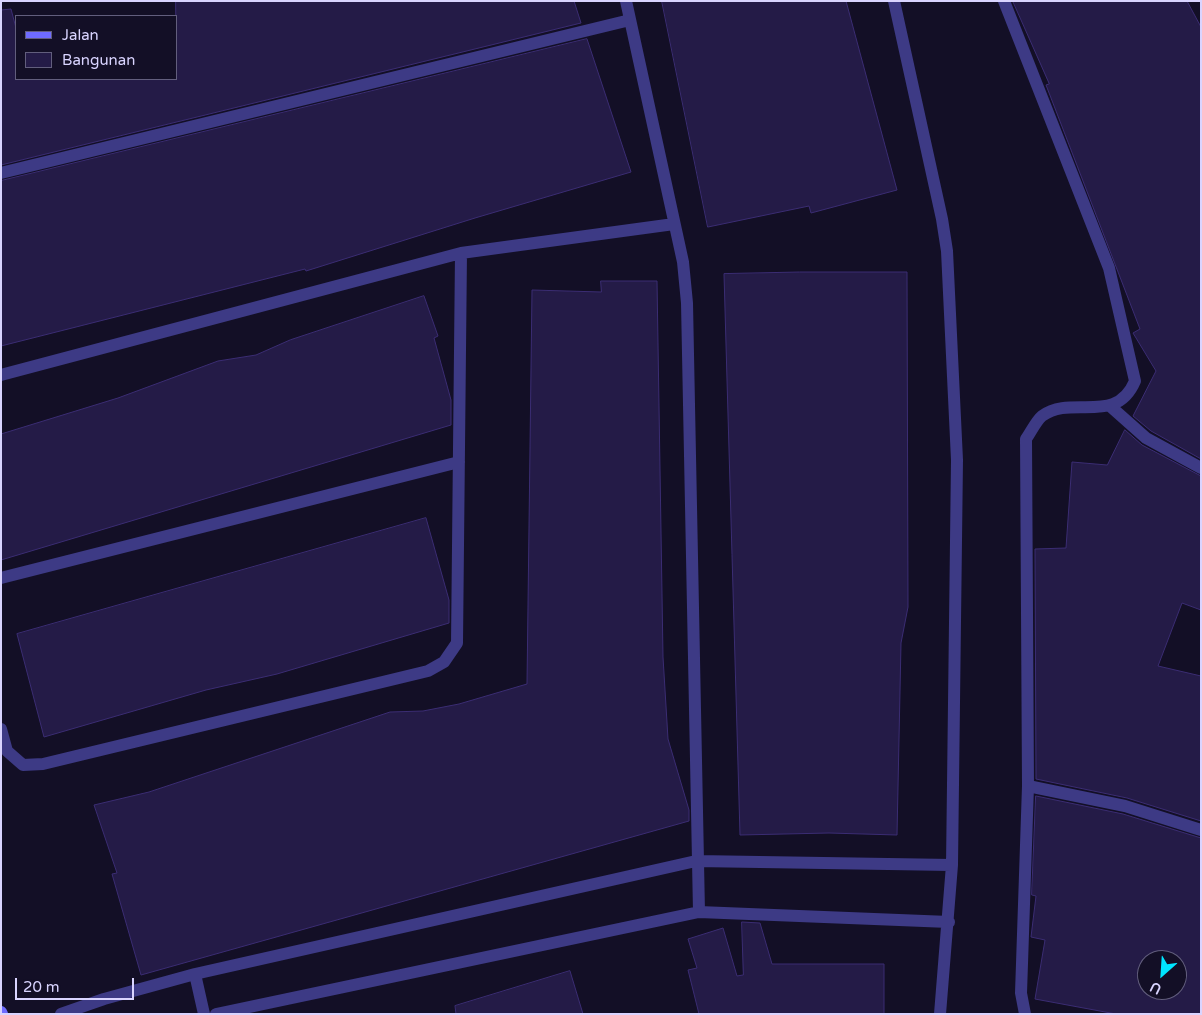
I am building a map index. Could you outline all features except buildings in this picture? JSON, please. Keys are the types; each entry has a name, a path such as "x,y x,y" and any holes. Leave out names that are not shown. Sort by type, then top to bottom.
{"street":[{"path":"626,1 683,262 687,303 696,861 699,912"},
{"path":"894,1 942,219 946,252 957,460 952,865 949,922 940,1014"},
{"path":"1004,1 1109,268 1135,381 1130,393 1110,406 1058,409 1041,416 1026,439 1028,786 1020,994 1025,1014"},
{"path":"1,173 630,20"},
{"path":"1,375 461,253 674,224"},
{"path":"1,729 6,751 22,765 43,764 428,671 444,662 457,643 461,253"},
{"path":"1110,406 1146,438 1201,468"},
{"path":"1,578 459,462"},
{"path":"1028,786 1125,806 1201,830"},
{"path":"61,1014 104,999 196,974 696,861 952,865"},
{"path":"216,1014 699,912 949,922"},
{"path":"196,974 204,1014"}]}
